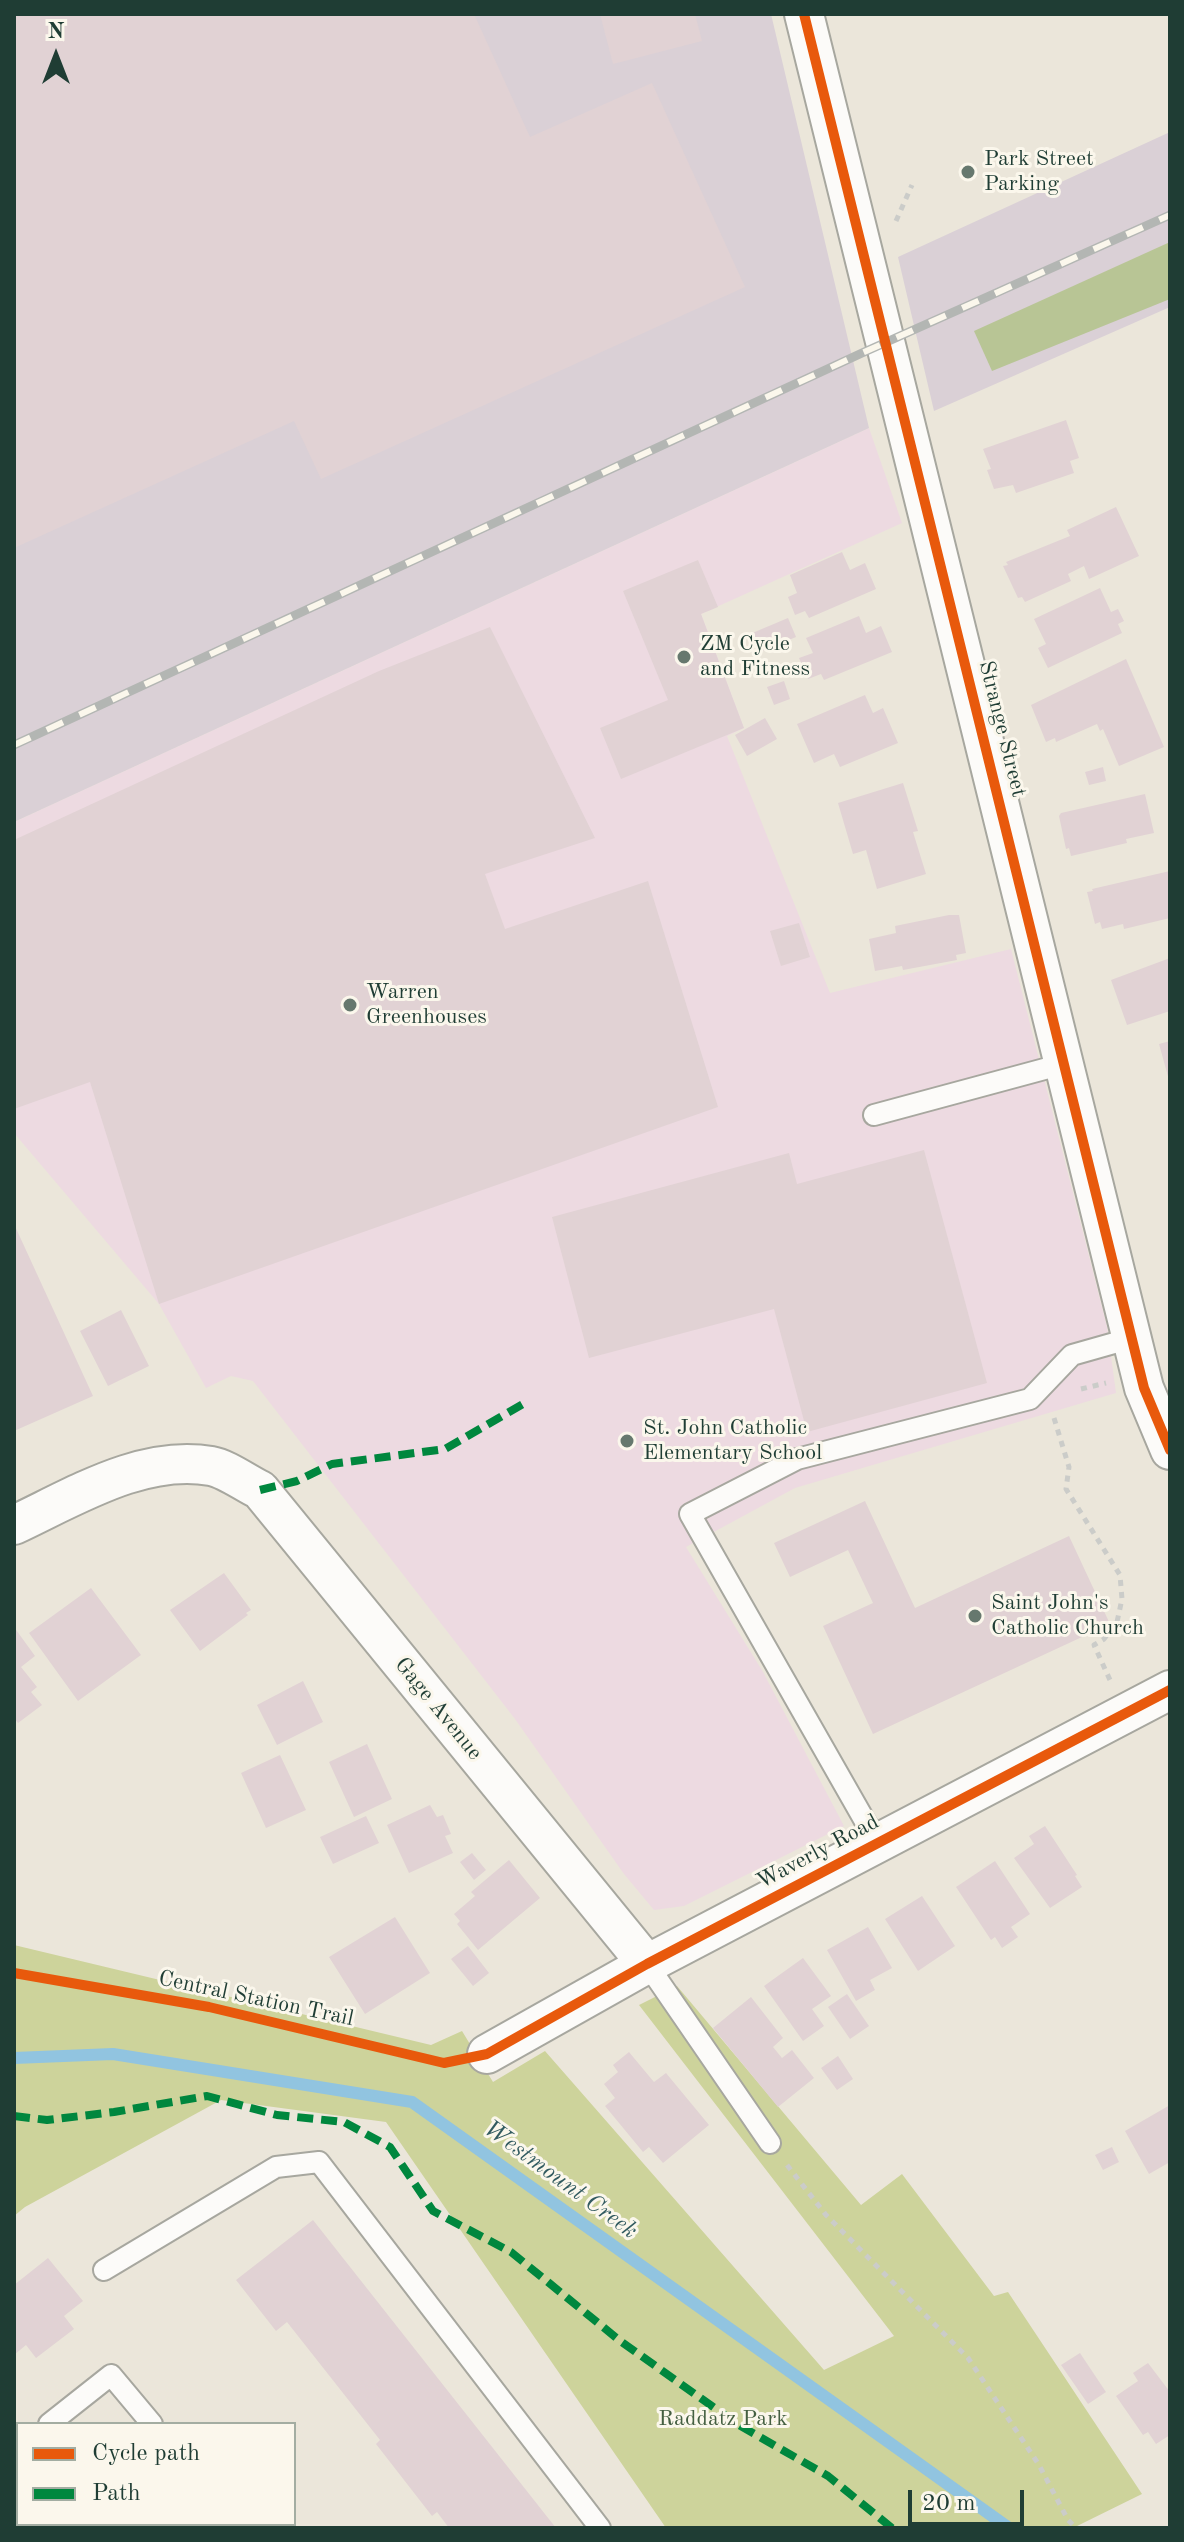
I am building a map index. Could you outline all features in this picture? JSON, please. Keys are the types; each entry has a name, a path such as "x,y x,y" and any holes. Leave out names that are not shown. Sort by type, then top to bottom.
{"street":[{"name":"Strange Street","path":"804,14 1144,1388 1170,1450"},
{"name":"Gage Avenue","path":"14,1525 107,1481 171,1465 213,1467 260,1490 647,1964"},
{"name":"Waverly Road","path":"487,2054 647,1964 1170,1690"}],"lane":[{"path":"874,1115 1063,1064"},
{"path":"878,1844 690,1514 797,1459 1030,1399 1072,1355 1132,1338"},
{"name":"Gage Avenue","path":"647,1964 770,2143"},
{"path":"104,2270 276,2167 319,2162 600,2528"},
{"path":"52,2422 111,2375 150,2422"}],"path":[{"path":"888,230 894,224 912,185"},
{"path":"1075,1391 1115,1381"},
{"path":"1054,1414 1054,1424 1069,1467 1066,1489 1120,1575 1122,1599 1117,1622 1104,1639 1094,1645 1113,1686"},
{"path":"770,2143 826,2215 968,2358 1039,2465 1068,2520 1076,2528"}],"shaded area":[{"path":"14,14 771,14 869,428 14,822"},
{"path":"1170,132 1170,307 934,411 898,257"},
{"path":"869,428 902,523 701,614 744,728 727,736 830,993 1011,949 1107,1327 1116,1393 795,1488 686,1547 763,1672 844,1826 684,1906 654,1910 624,1874 515,1719 253,1381 231,1376 206,1388 159,1304 14,1133 14,822"}],"green space":[{"path":"1170,242 1170,299 992,371 974,331"},
{"name":"Raddatz Park","path":"14,1945 431,2045 462,2031 493,2082 545,2051 824,2370 894,2336 639,2005 677,1986 861,2205 902,2174 994,2296 1008,2292 1142,2494 1073,2528 666,2528 386,2122 221,2100 25,2207 14,2216"}],"building":[{"path":"14,14 474,14 530,137 652,83 745,287 321,479 294,421 14,548"},
{"path":"600,14 695,14 702,41 613,64"},
{"path":"1066,420 1079,458 1070,461 1074,473 1016,493 1013,485 994,489 987,470 991,469 983,449"},
{"path":"1116,507 1139,556 1089,579 1084,566 1068,574 1071,581 1025,602 1022,597 1018,598 1003,566 1008,565 1006,562 1070,536 1067,530"},
{"path":"842,552 850,570 865,563 876,589 809,618 805,611 795,615 788,597 797,593 790,575"},
{"name":"ZM Cycle and Fitness","path":"698,560 718,607 701,614 744,728 621,779 600,728 668,700 623,591"},
{"path":"1100,588 1111,612 1118,609 1124,621 1118,624 1122,633 1048,668 1038,648 1046,644 1034,619"},
{"path":"859,616 866,633 881,626 892,652 824,680 821,674 808,679 799,658 813,653 806,638"},
{"path":"788,618 796,637 758,653 750,634"},
{"name":"Warren Greenhouses","path":"490,627 595,838 485,874 505,929 648,881 718,1107 159,1304 90,1082 14,1109 14,840 379,671"},
{"path":"1126,659 1164,747 1119,766 1103,729 1100,731 1097,724 1056,742 1055,738 1046,742 1031,705"},
{"path":"784,681 790,699 774,705 767,687"},
{"path":"865,695 873,713 883,708 898,743 840,767 834,754 814,763 797,724"},
{"path":"765,718 777,739 747,756 735,735"},
{"path":"1103,767 1106,781 1089,785 1085,772"},
{"path":"903,783 918,831 913,832 926,874 877,889 866,850 853,854 838,803"},
{"path":"1145,794 1154,833 1126,839 1127,843 1071,856 1069,848 1066,849 1061,813"},
{"path":"1170,871 1170,918 1124,929 1123,924 1102,929 1100,922 1095,924 1087,892"},
{"path":"959,915 966,953 956,955 957,960 903,970 902,966 875,971 869,939 896,933 895,926"},
{"path":"799,923 810,957 781,966 770,931"},
{"path":"1170,958 1170,1011 1127,1025 1111,980"},
{"path":"1170,1041 1170,1080 1169,1080 1159,1044"},
{"path":"924,1150 987,1383 807,1432 774,1309 589,1358 552,1217 789,1153 797,1184"},
{"path":"14,1224 93,1396 14,1431"},
{"path":"121,1310 149,1366 108,1386 80,1331"},
{"name":"Saint John's Catholic Church","path":"865,1501 915,1608 1069,1536 1110,1624 873,1734 823,1626 873,1603 848,1550 790,1577 774,1543"},
{"path":"224,1573 251,1610 200,1651 170,1610"},
{"path":"91,1588 141,1655 78,1701 29,1633"},
{"path":"14,1627 35,1656 21,1667 37,1687 31,1692 42,1705 18,1723 14,1718"},
{"path":"303,1681 323,1722 277,1745 257,1705"},
{"path":"367,1744 392,1799 354,1817 329,1762"},
{"path":"280,1755 306,1810 266,1828 241,1773"},
{"path":"430,1805 437,1817 443,1815 451,1834 445,1836 453,1853 409,1873 387,1825"},
{"path":"366,1816 379,1843 333,1864 320,1837"},
{"path":"1045,1826 1082,1887 1050,1908 1014,1858 1034,1844 1029,1836"},
{"path":"472,1853 486,1870 474,1880 460,1862"},
{"path":"509,1860 540,1898 478,1950 457,1924 460,1921 454,1914 475,1896 471,1892"},
{"path":"995,1861 1030,1914 1011,1927 1018,1937 1002,1948 995,1937 991,1940 956,1887"},
{"path":"922,1896 955,1946 918,1971 885,1919"},
{"path":"395,1917 430,1973 365,2014 329,1957"},
{"path":"868,1927 892,1968 870,1980 875,1990 856,2001 827,1950"},
{"path":"468,1946 489,1973 473,1986 451,1959"},
{"path":"803,1958 831,1996 812,2009 824,2026 803,2041 764,1986"},
{"path":"847,1994 869,2026 850,2039 828,2007"},
{"path":"751,1997 783,2038 773,2047 782,2058 792,2050 814,2078 778,2107 713,2028"},
{"path":"629,2052 654,2082 666,2073 709,2125 663,2163 649,2147 643,2152 605,2106 615,2098 604,2084 618,2072 613,2065"},
{"path":"838,2056 853,2079 837,2090 821,2068"},
{"path":"1170,2105 1170,2162 1149,2174 1125,2131"},
{"path":"1112,2147 1119,2162 1103,2170 1095,2155"},
{"path":"313,2220 556,2528 449,2528 437,2512 432,2516 376,2444 380,2440 287,2322 276,2331 236,2280"},
{"path":"48,2258 83,2301 64,2316 74,2329 36,2358 26,2345 14,2355 14,2285"},
{"path":"1080,2353 1106,2392 1088,2404 1061,2365"},
{"path":"1148,2363 1170,2392 1170,2435 1156,2444 1148,2432 1143,2435 1116,2396 1138,2381 1133,2373"},
{"path":"16,2515 16,2526 118,2526 14,2528"}],"waterway":[{"name":"Westmount Creek","path":"14,2058 113,2054 412,2102 1009,2528"}],"railway":[{"path":"14,745 862,353 1170,215"}],"marked path":[{"path":"260,1490 297,1481 332,1464 445,1449 523,1404"},
{"path":"14,2116 47,2120 207,2096 277,2115 344,2122 390,2147 433,2211 511,2252 619,2340 737,2424 828,2476 892,2528"}],"cycle path":[{"path":"804,14 1144,1388 1170,1450"},
{"name":"Central Station Trail","path":"14,1973 209,2007 444,2063 487,2054 647,1964 1170,1690"}],"place":[{"name":"Park Street Parking","path":"968,172"},
{"name":"ZM Cycle and Fitness","path":"684,657"},
{"name":"Warren Greenhouses","path":"350,1005"},
{"name":"St. John Catholic Elementary School","path":"627,1441"},
{"name":"Saint John's Catholic Church","path":"975,1616"}]}
